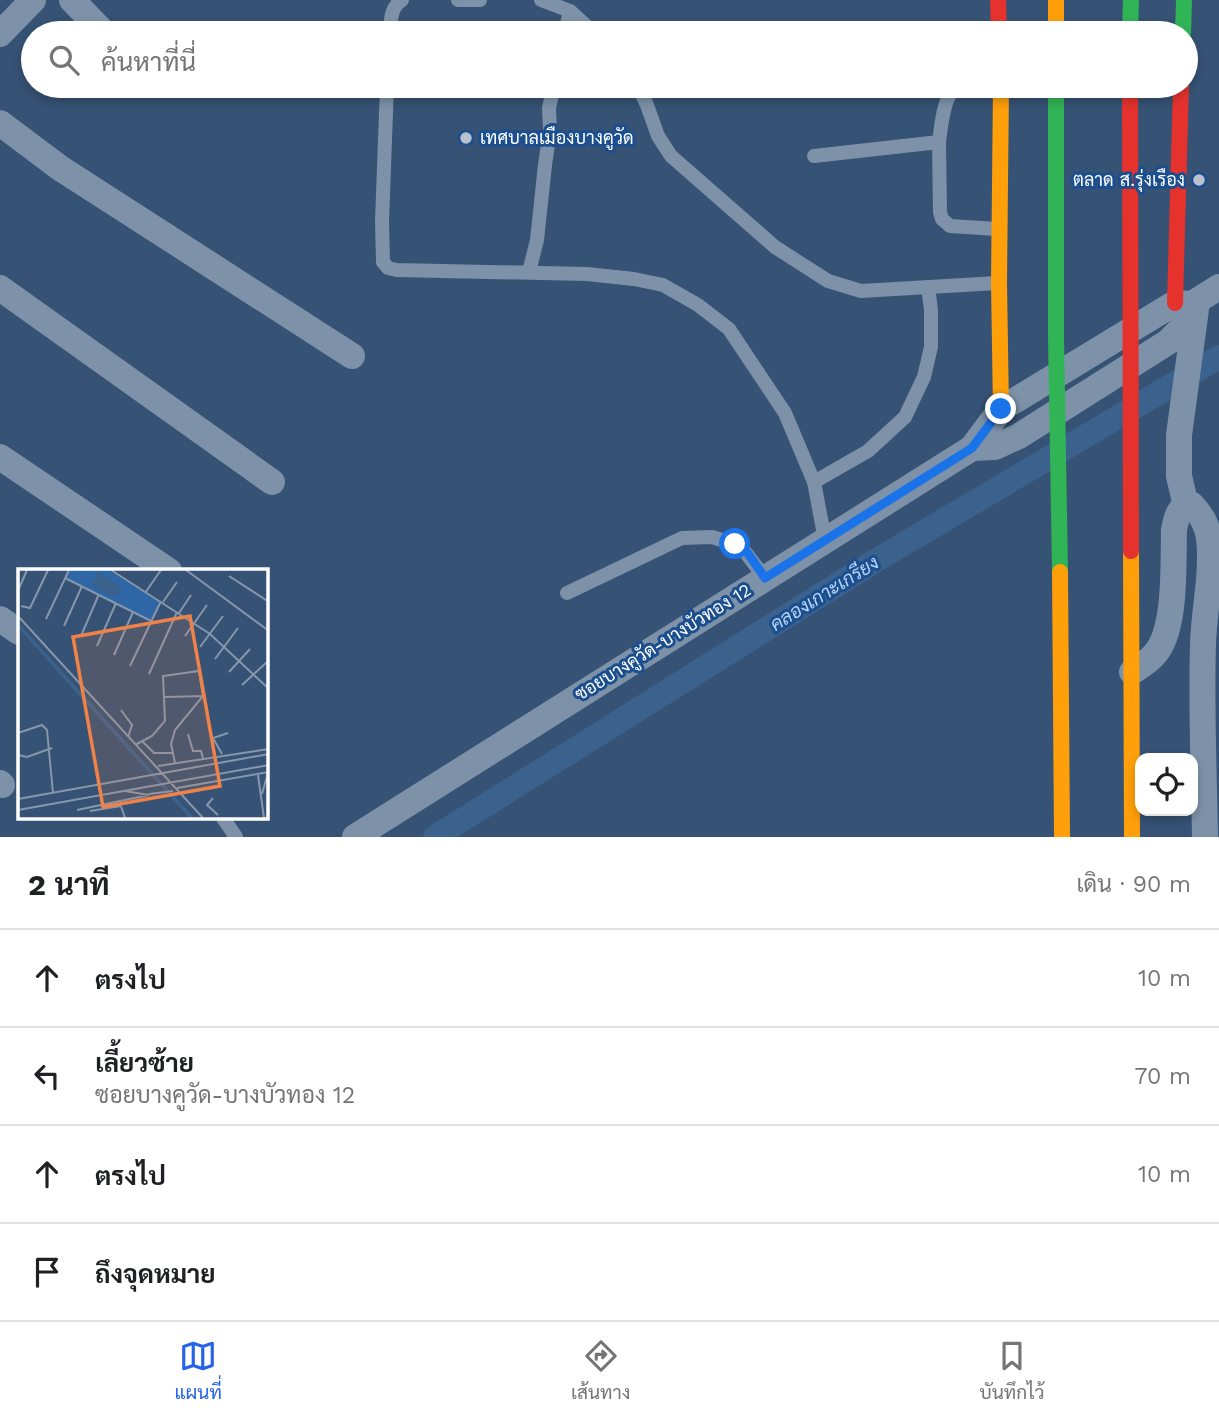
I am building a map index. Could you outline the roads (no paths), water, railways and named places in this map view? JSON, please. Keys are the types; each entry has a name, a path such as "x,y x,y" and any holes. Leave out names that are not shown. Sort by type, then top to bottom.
{"main road":[{"path":"998,0 999,21"},
{"path":"1056,0 1056,21"},
{"path":"1130,0 1130,21"},
{"path":"1183,21 1184,0"},
{"path":"1000,98 1001,409"},
{"path":"1056,98 1062,837"},
{"path":"1130,98 1132,837"},
{"path":"1182,98 1196,298"}],"street":[{"path":"0,34 33,0"},
{"path":"72,0 92,21"},
{"path":"0,123 60,168 352,356"},
{"path":"0,288 272,482"},
{"path":"1186,506 1179,476 1179,435 1196,298"},
{"path":"972,448 1001,409 1196,298"},
{"path":"972,448 995,447 1019,436 1168,342 1183,327 1196,298"},
{"name":"ซอยบางคูวัด-บางบัวทอง 12","path":"355,837 972,448"},
{"path":"0,457 166,569"},
{"path":"1132,673 1154,655 1169,622 1176,516 1186,506 1192,505 1205,520 1210,549 1203,643 1205,837"},
{"path":"0,619 18,631"}],"lane":[{"path":"391,21 396,5 402,0"},
{"path":"458,0 480,0"},
{"path":"541,0 570,11 581,21"},
{"path":"568,21 570,11"},
{"path":"387,98 382,221 383,262 388,268 634,278 663,285 698,305 729,329 785,413 814,482 825,540"},
{"path":"529,272 537,240 552,98"},
{"path":"644,98 658,136 671,156 775,247 828,281 861,291 999,283"},
{"path":"947,98 939,142 942,219 950,226 999,229"},
{"path":"814,156 939,142"},
{"path":"814,482 868,451 905,417 924,377 931,347 928,287"},
{"path":"567,593 682,538 712,537 735,544 747,552 765,578"},
{"path":"224,820 236,837"}],"waterway":[{"name":"คลองเกาะเกรียง","path":"435,837 870,564 1219,357"}],"place":[{"name":"เทศบาลเมืองบางคูวัด","path":"466,138"},
{"name":"ตลาด ส.รุ่งเรือง","path":"1199,180"}]}
